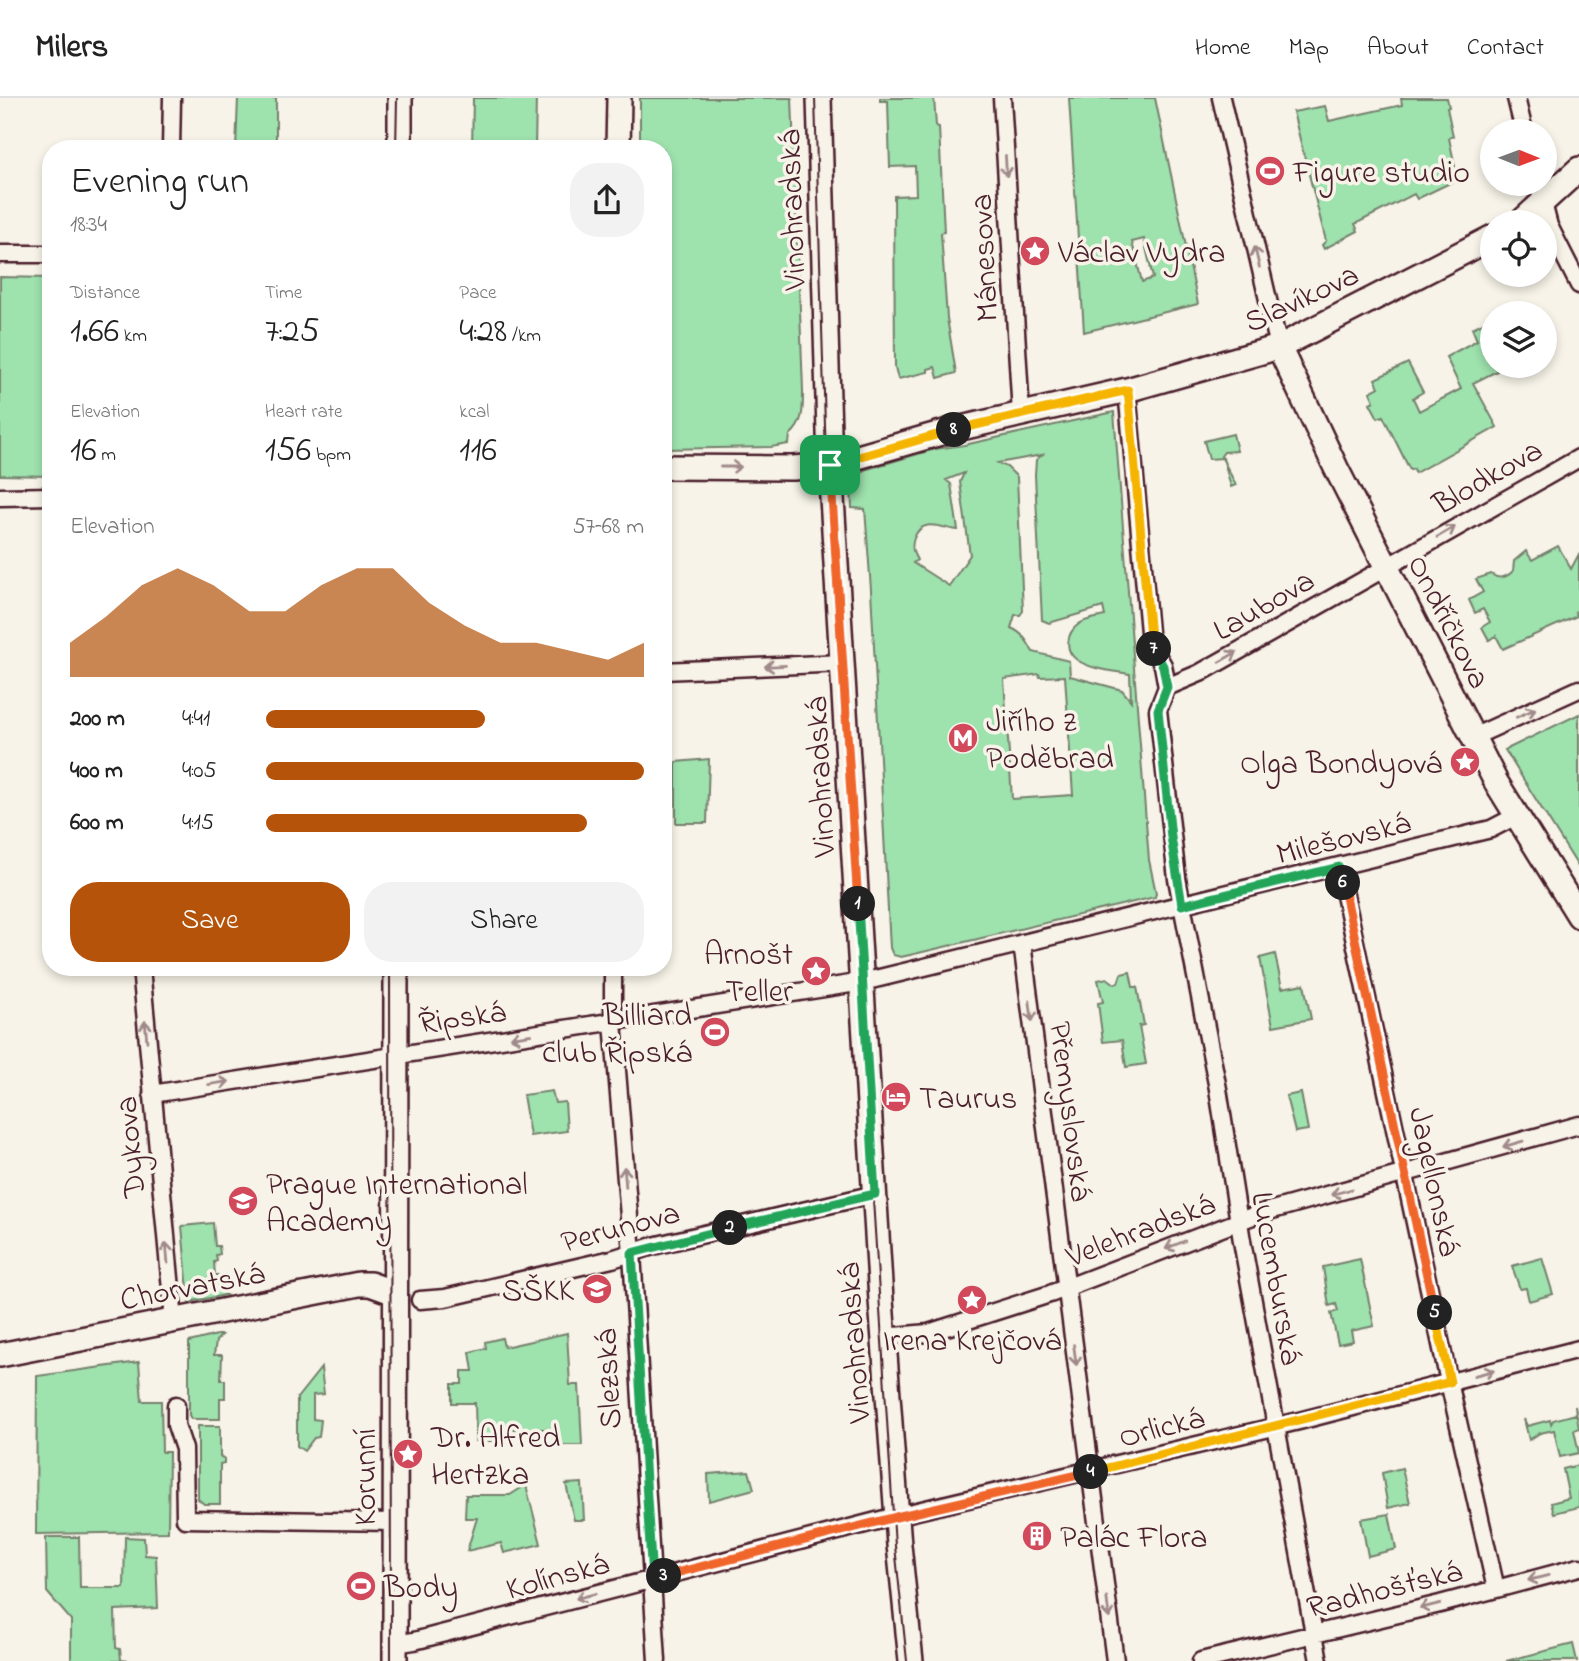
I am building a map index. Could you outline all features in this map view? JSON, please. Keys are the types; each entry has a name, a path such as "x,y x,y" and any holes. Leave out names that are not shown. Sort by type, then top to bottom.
{"street":[{"path":"171,140 172,98"},
{"path":"400,98 400,140"},
{"path":"618,140 619,98"},
{"name":"Vinohradská","path":"819,98 830,465 896,1517 911,1661"},
{"name":"Mánesova","path":"1002,98 1021,414"},
{"path":"1221,98 1279,347"},
{"path":"1516,98 1521,119"},
{"path":"1558,182 1579,169"},
{"path":"1541,196 1549,226 1579,285"},
{"name":"Slavíkova","path":"672,467 793,468 830,465 948,431 1128,390 1257,355 1279,347 1480,244"},
{"path":"0,254 42,254"},
{"name":"Ondříčkova","path":"1279,347 1336,468 1473,737 1516,817 1579,916"},
{"path":"1128,390 1150,643 1163,666 1167,687"},
{"name":"Blodkova","path":"1387,566 1579,458"},
{"path":"0,497 42,496"},
{"name":"Laubova","path":"1167,687 1200,673 1387,566"},
{"path":"672,671 844,663"},
{"name":"Lucemburská","path":"1167,687 1158,710 1174,858 1218,1089 1239,1221 1319,1661"},
{"path":"1473,737 1579,689"},
{"name":"Milešovská","path":"1022,943 1491,829 1516,817"},
{"name":"Jagellonská","path":"1339,867 1496,1588"},
{"name":"Řipská","path":"152,1094 396,1065 613,1023 863,982 1022,943"},
{"name":"Přemyslovská","path":"1022,943 1115,1661"},
{"name":"Dykova","path":"142,976 174,1321"},
{"name":"Korunní","path":"395,1652 396,976"},
{"name":"Slezská","path":"613,976 613,1023 632,1253 657,1661"},
{"name":"Velehradská","path":"884,1337 928,1333 1066,1288 1239,1221 1579,1125"},
{"name":"Perunova","path":"420,1300 445,1298 875,1194"},
{"name":"Chorvatská","path":"0,1355 359,1284 370,1284 396,1293"},
{"name":"Orlická","path":"896,1517 1276,1427 1579,1349"},
{"path":"176,1405 176,1425 184,1449 184,1520 395,1522"},
{"name":"Kolínská","path":"395,1652 414,1641 896,1517"},
{"name":"Radhošťská","path":"1201,1661 1579,1567"}],"green space":[{"path":"238,98 276,98 276,140 236,140"},
{"path":"473,98 536,98 535,140 472,140"},
{"path":"640,98 792,98 803,409 795,430 790,435 789,444 771,447 672,449 672,140 640,140"},
{"path":"880,98 934,98 936,126 939,127 944,232 941,233 947,318 956,373 938,378 935,367 928,369 928,372 898,379 895,367 894,196 916,195 915,166 890,167 888,101 880,101"},
{"path":"1069,98 1155,98 1198,304 1084,332","holes":["1144,239 1153,278 1142,282 1132,242"]},
{"path":"1401,98 1447,98 1453,136 1449,138 1455,167 1445,169 1452,182 1417,199 1414,194 1355,224 1358,231 1324,249 1322,245 1326,241 1293,112 1325,106 1329,121 1402,105"},
{"path":"0,277 42,278 42,476 0,475"},
{"path":"1480,324 1480,378 1483,378 1473,383 1497,427 1415,473 1414,469 1410,470 1383,416 1378,418 1370,403 1374,401 1370,392 1379,387 1375,379 1408,363 1423,392 1413,398 1419,411 1461,389 1446,357 1477,340 1472,328"},
{"path":"1114,412 1149,860 1156,893 1155,897 901,957 893,955 890,948 865,509 852,508 851,488 864,470 935,449","holes":["1042,455 1036,460 1035,475 1042,620 1049,623 1103,607 1105,616 1084,621 1071,632 1068,647 1077,660 1089,666 1130,674 1131,701 1122,690 1070,676 1069,661 1033,652 1022,635 1011,628 1015,615 1020,615 1023,611 1017,477 1007,467 998,463","964,473 960,482 970,555 949,586 913,563 917,560 912,544 922,527 933,525 958,530 951,484 946,480","1039,674 1040,677 1065,676 1073,795 1012,799 1004,679"]},
{"path":"1233,434 1237,451 1224,452 1222,458 1209,459 1204,441"},
{"path":"1224,462 1236,485 1231,487"},
{"path":"1558,546 1571,569 1579,554 1579,610 1575,612 1577,616 1503,649 1496,636 1489,640 1482,627 1490,622 1483,609 1475,613 1469,600 1483,592 1476,579 1491,574 1505,577 1513,571 1514,561 1526,551 1532,560"},
{"path":"1579,714 1579,868 1505,750"},
{"path":"709,759 707,823 676,823 676,762"},
{"path":"1275,954 1282,988 1304,984 1311,1019 1273,1026 1260,958"},
{"path":"1130,972 1133,987 1137,987 1144,1025 1139,1026 1146,1064 1126,1067 1122,1040 1103,1042 1098,1003 1103,1002 1098,980 1107,978 1115,984 1121,974"},
{"path":"552,1091 555,1103 565,1102 567,1131 530,1136 523,1095"},
{"path":"1301,1093 1308,1130 1295,1132 1286,1096"},
{"path":"213,1223 215,1246 219,1246 220,1254 216,1255 217,1261 214,1262 215,1275 218,1275 226,1295 189,1302 182,1226"},
{"path":"1542,1258 1553,1294 1529,1301 1526,1288 1520,1289 1512,1266"},
{"path":"1360,1259 1374,1326 1351,1331 1353,1341 1338,1344 1331,1313 1338,1311 1336,1304 1329,1306 1323,1267"},
{"path":"567,1333 570,1385 579,1385 582,1445 554,1445 553,1429 511,1429 511,1441 476,1441 475,1403 452,1403 452,1384 462,1384 462,1371 473,1371 470,1352 486,1348 485,1342 502,1338 504,1347"},
{"path":"222,1335 216,1341 214,1355 222,1355 221,1380 225,1380 225,1398 220,1398 220,1419 191,1419 189,1342"},
{"path":"139,1362 142,1401 161,1401 162,1452 169,1452 168,1532 36,1534 37,1376"},
{"path":"321,1368 324,1394 313,1395 313,1419 321,1420 319,1437 314,1438 304,1451 297,1446 297,1398"},
{"path":"1575,1406 1579,1428 1574,1430 1579,1453 1560,1457 1554,1430 1540,1433 1529,1440 1524,1419 1527,1426 1550,1420 1551,1424 1553,1420 1576,1414"},
{"path":"198,1426 220,1426 220,1457 224,1458 224,1463 220,1464 220,1504 204,1504 198,1499"},
{"path":"1579,1465 1579,1507 1554,1513 1551,1503 1569,1498 1563,1469"},
{"path":"1402,1468 1410,1503 1388,1508 1382,1473"},
{"path":"749,1471 754,1489 709,1501 708,1474"},
{"path":"582,1483 584,1520 574,1520 566,1484"},
{"path":"526,1485 541,1544 504,1553 501,1543 467,1551 477,1518 465,1518 466,1495 510,1495"},
{"path":"1389,1514 1396,1549 1368,1556 1361,1519"},
{"path":"46,1537 79,1537 80,1588 124,1588 125,1537 144,1538 145,1555 156,1556 158,1608 115,1610 116,1648 120,1649 121,1660 130,1661 71,1661 71,1620 47,1592"},
{"path":"1573,1644 1577,1661 1506,1661"}],"tram line":[{"path":"396,140 397,98"},
{"path":"815,98 826,459 895,1546 907,1661"},
{"path":"390,976 391,1661"}],"place":[{"name":"Figure studio","path":"1270,171"},
{"name":"Václav Vydra","path":"1035,251"},
{"name":"Jiřího z Poděbrad","path":"963,738"},
{"name":"Olga Bondyová","path":"1465,762"},
{"name":"Arnošt Teller","path":"816,971"},
{"name":"Billiard club Řipská","path":"715,1032"},
{"name":"Taurus","path":"896,1097"},
{"name":"Prague International Academy","path":"243,1201"},
{"name":"SŠKK","path":"597,1289"},
{"name":"Irena Krejčová","path":"972,1300"},
{"name":"Dr. Alfred Hertzka","path":"408,1454"},
{"name":"Palác Flora","path":"1037,1536"},
{"name":"Body","path":"361,1586"}],"route":[{"path":"1128,390 1150,643 1163,666 1167,687 1158,710 1171,837 1182,905 1339,867 1450,1382 652,1579 632,1253 875,1194 830,465 948,431 1128,390"}]}
